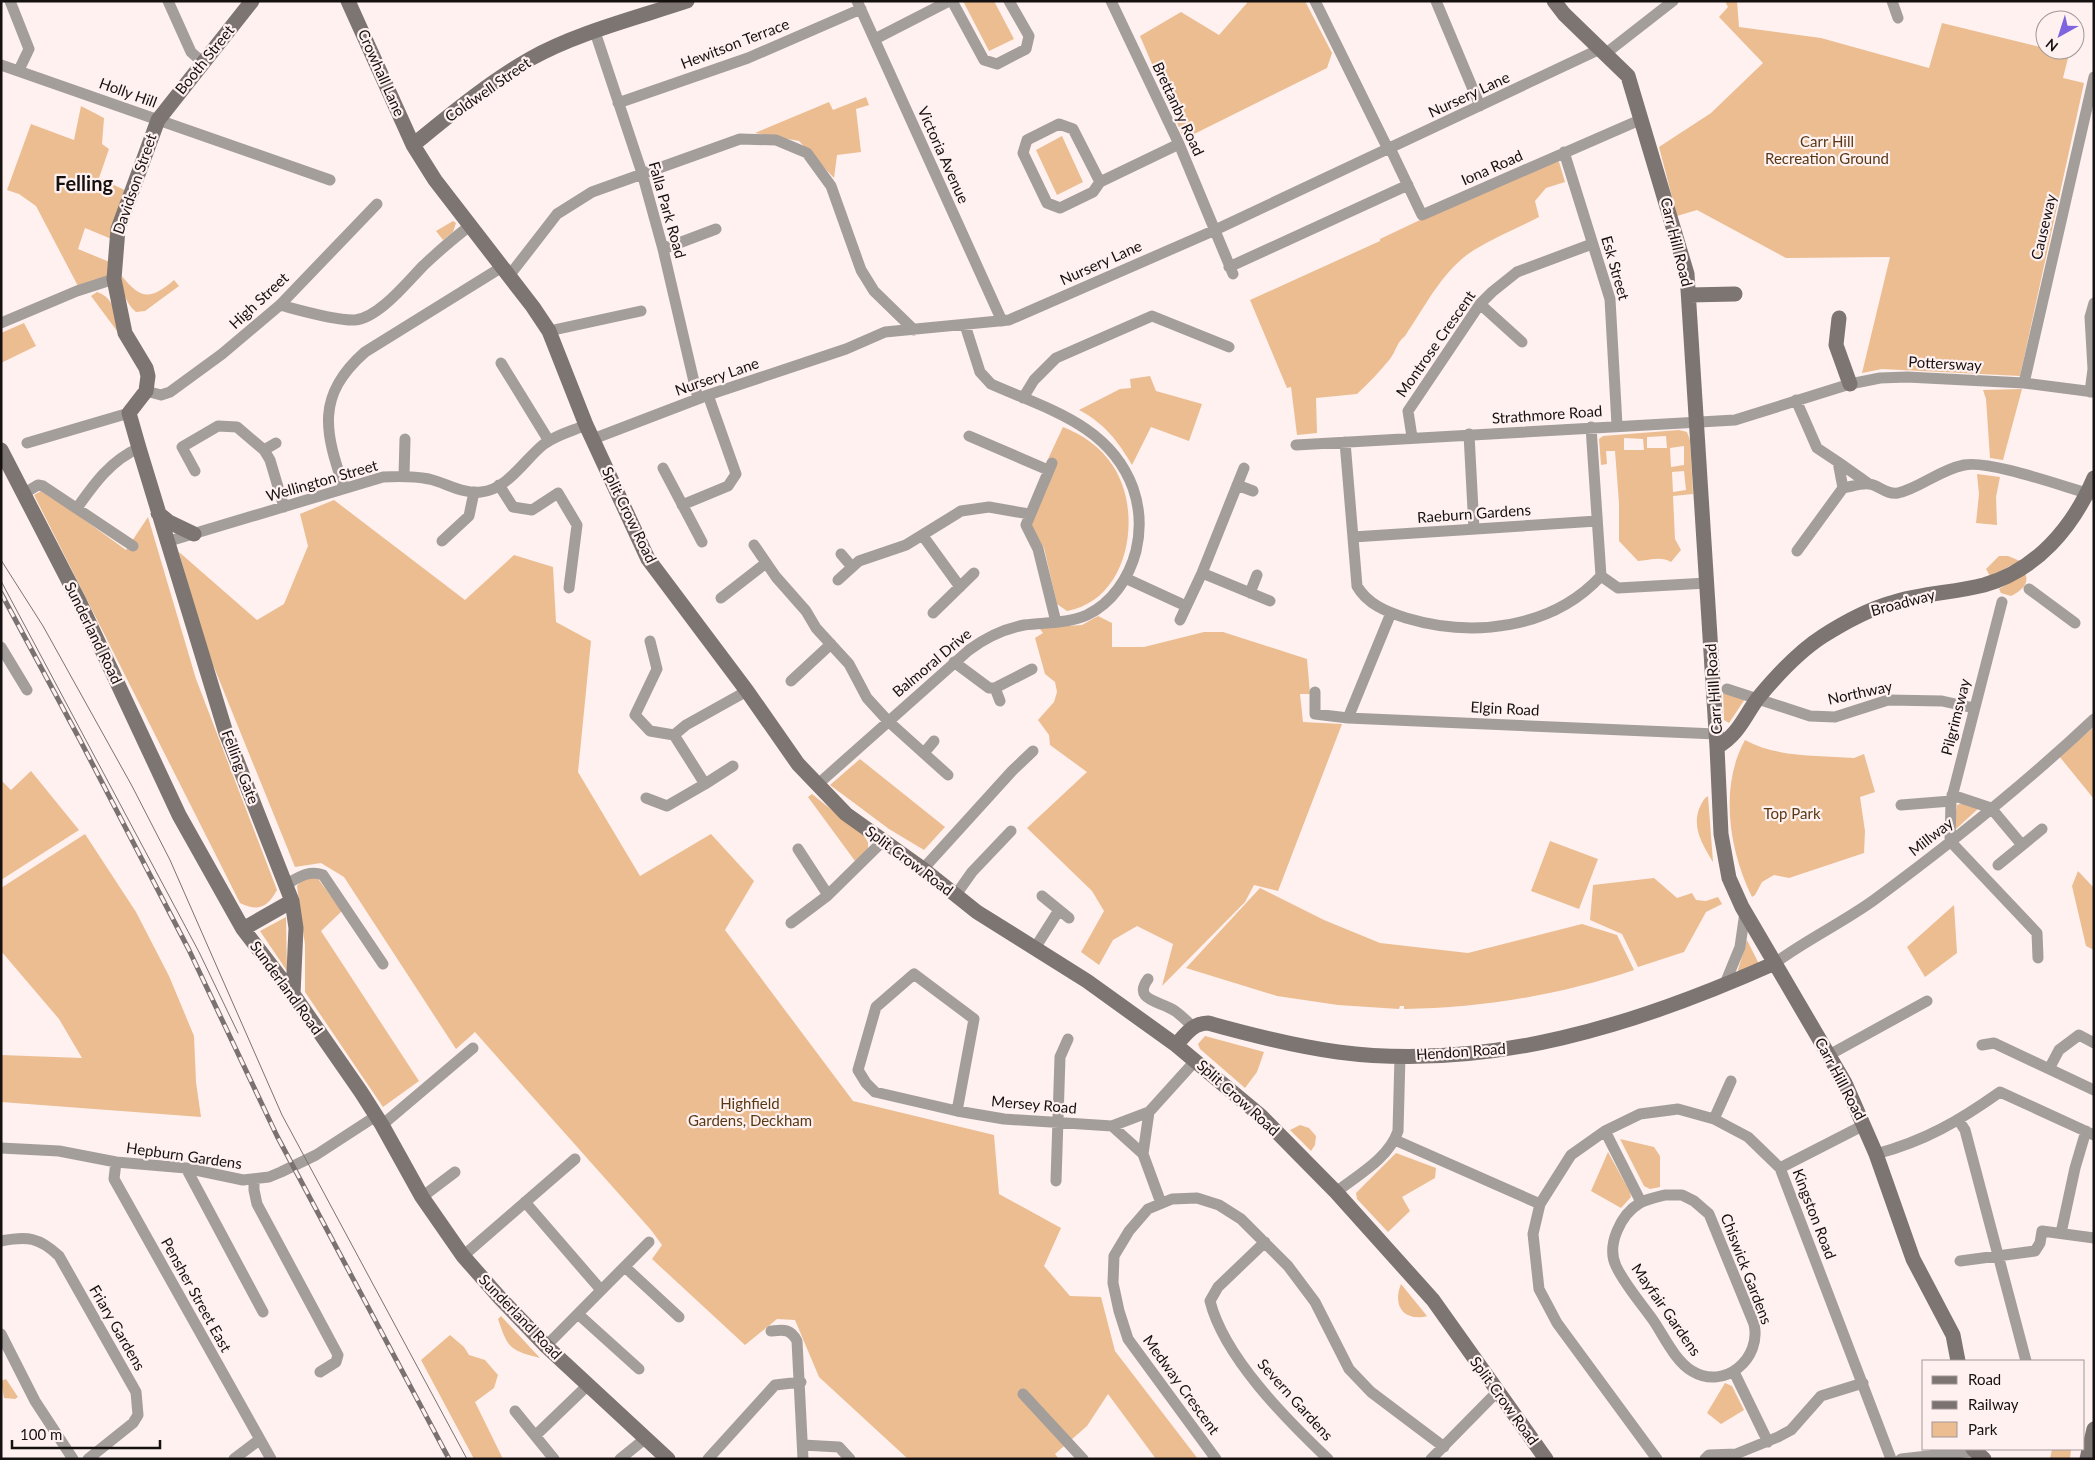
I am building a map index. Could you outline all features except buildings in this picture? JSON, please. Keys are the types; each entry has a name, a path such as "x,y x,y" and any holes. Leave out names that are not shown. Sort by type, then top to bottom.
{"street":[{"path":"10,1 29,50 19,70"},
{"path":"168,1 191,52 202,62"},
{"name":"Booth Street","path":"158,120 252,1"},
{"name":"Crowhall Lane","path":"348,1 413,145"},
{"name":"Coldwell Street","path":"413,145 461,107 531,58 595,32 687,1"},
{"path":"874,39 951,1 984,60 997,64 1026,48 1029,36 1009,1"},
{"name":"Brettanby Road","path":"1111,1 1179,144 1231,270 1408,185"},
{"name":"Iona Road","path":"1315,1 1422,216 1642,119"},
{"path":"1436,1 1480,106"},
{"name":"Carr Hill Road","path":"1554,1 1564,14 1628,76 1687,274 1717,740 1721,834 1729,878 1744,912 1845,1083 1876,1154 1913,1259 1953,1335 1958,1360"},
{"name":"Nursery Lane","path":"593,439 703,397 846,349 885,332 1009,320 1214,231 1480,106 1603,52 1673,1"},
{"path":"1892,1 1898,18"},
{"name":"Victoria Avenue","path":"859,5 1002,321"},
{"name":"Hewitson Terrace","path":"618,103 748,58 859,5"},
{"name":"Falla Park Road","path":"595,32 642,173 703,397 736,474 728,486 682,505"},
{"name":"Holly Hill","path":"2,67 19,70 330,180"},
{"name":"Causeway","path":"2024,383 2094,77"},
{"name":"Davidson Street","path":"146,391 148,376 146,368 125,332 114,279 118,229 158,120"},
{"path":"1100,182 1073,129 1059,124 1027,140 1023,153 1047,203 1060,208 1093,192 1100,182 1179,144"},
{"path":"344,488 332,454 328,423 333,396 347,370 365,352 506,271 557,214 592,192 740,139 776,140 807,153 831,186 861,270 874,291 914,330"},
{"name":"Split Crow Road","path":"413,145 436,180 506,271 549,331 586,425 648,559 747,691 798,764 816,785 846,814 923,869 956,896 1087,981 1176,1045 1260,1116 1336,1192 1433,1300 1546,1458"},
{"name":"Esk Street","path":"1564,152 1610,300 1617,425"},
{"name":"High Street","path":"146,391 161,395 170,392 222,354 280,304 377,204"},
{"path":"280,304 339,318 356,320 366,317 386,303 455,237 471,225"},
{"path":"663,249 716,229"},
{"name":"Montrose Crescent","path":"1412,438 1408,411 1480,304 1517,272 1592,244"},
{"path":"1,323 114,279"},
{"path":"1689,295 1735,294"},
{"path":"2092,392 2093,348 2090,317 2094,303"},
{"path":"1480,304 1522,342"},
{"path":"549,331 641,311"},
{"path":"1023,398 1034,380 1056,358 1152,316 1228,347"},
{"path":"1839,318 1836,345 1850,384"},
{"name":"Balmoral Drive","path":"816,785 954,662 983,640 1008,629 1071,621 1087,615 1103,605 1126,578 1137,546 1139,509 1127,473 1115,454 1092,432 992,384 980,372 965,325"},
{"path":"501,363 550,440"},
{"name":"Pottersway","path":"1796,400 1850,384 1880,378 1907,377 2024,383 2092,392"},
{"path":"28,443 129,414 146,391"},
{"path":"1796,400 1817,448 1869,484 1887,492 1896,493 1911,488 1942,471 1966,465 1990,466 2091,494"},
{"name":"Strathmore Road","path":"1296,445 1740,419 1796,400"},
{"name":"Felling Gate","path":"129,414 166,542 226,733 287,884 292,901 296,928 293,994"},
{"name":"Wellington Street","path":"166,542 383,478 404,476 426,479 474,492 491,490 500,485 550,440 586,425"},
{"path":"195,471 182,447 218,426 237,427 264,450 270,460 284,507"},
{"path":"1591,427 1601,576"},
{"path":"1469,434 1474,529"},
{"path":"970,436 1050,467 1029,514 1027,530 1038,549 1056,622"},
{"path":"404,476 405,439"},
{"path":"1345,442 1357,586 1363,597 1391,613 1445,628 1463,629 1510,625 1527,621 1558,608 1579,596 1601,576"},
{"path":"264,450 276,443"},
{"path":"77,508 94,483 121,455 139,448"},
{"name":"Sunderland Road","path":"1,450 79,602 179,815 243,929 293,994 379,1120 422,1197 464,1256 500,1298 546,1346 668,1459"},
{"path":"1838,462 1843,488"},
{"path":"663,468 702,542"},
{"path":"1180,620 1202,573 1244,468"},
{"name":"Broadway","path":"1717,740 1731,739 1758,699 1796,657 1847,621 1892,602 1984,585 2018,571 2058,538 2091,494 2094,478"},
{"path":"1797,551 1843,488 1869,484"},
{"path":"500,485 513,507 532,510 558,493 577,525 569,588"},
{"path":"1237,485 1253,492"},
{"path":"23,494 38,486 43,486 133,546"},
{"path":"442,541 469,516 474,492"},
{"path":"838,580 868,556 896,549 923,536 951,516 970,508 989,507 1029,514"},
{"path":"158,513 169,522 194,534"},
{"name":"Raeburn Gardens","path":"1353,537 1597,521"},
{"path":"923,536 960,587"},
{"path":"754,545 766,563 853,671 867,698 888,721 948,774"},
{"path":"841,554 852,567"},
{"path":"721,598 766,563"},
{"path":"933,613 974,573"},
{"path":"1202,573 1270,601"},
{"path":"1250,593 1257,575"},
{"path":"1601,576 1618,588 1707,583"},
{"path":"1126,578 1186,606"},
{"path":"2029,589 2075,623"},
{"name":"Pilgrimsway","path":"1950,842 1951,798 2002,602"},
{"path":"1348,718 1391,613"},
{"path":"650,641 657,670 635,715 650,731 674,735 705,784"},
{"path":"791,681 831,644"},
{"path":"1,647 27,690"},
{"path":"954,662 984,685 995,688 1032,669"},
{"path":"995,688 1000,701"},
{"name":"Northway","path":"1726,689 1810,716 1835,717 1888,700 1942,701 1974,708"},
{"path":"674,735 686,725 747,691"},
{"name":"Elgin Road","path":"1314,692 1315,714 1348,718 1717,740"},
{"name":"Millway","path":"1774,964 1872,901 1950,842 2056,754 2094,718"},
{"path":"924,753 934,741"},
{"path":"923,869 1012,771 1033,751"},
{"path":"646,798 667,806 733,766"},
{"path":"1901,805 1951,798 1991,808 2022,845"},
{"path":"1998,865 2042,829"},
{"path":"956,896 972,872 1011,831"},
{"path":"790,923 828,895 883,841"},
{"path":"1950,842 2037,933 2038,958"},
{"path":"798,849 828,895"},
{"path":"287,884 307,873 316,872 323,875 383,964"},
{"path":"1042,896 1068,918"},
{"path":"243,929 292,901"},
{"path":"1035,948 1059,910"},
{"path":"1724,986 1740,947 1744,912"},
{"name":"Hendon Road","path":"1193,1027 1208,1023 1266,1039 1339,1052 1400,1056 1441,1056 1508,1049 1603,1028 1650,1014 1724,986 1774,964"},
{"name":"Mersey Road","path":"957,1111 974,1019 914,974 876,1007 858,1070 876,1092 957,1111 1004,1119 1112,1126 1149,1112 1196,1060"},
{"path":"1148,979 1142,986 1143,992 1148,998 1174,1010 1193,1027 1176,1045"},
{"path":"1829,1055 1927,1001"},
{"path":"2049,1069 2058,1050 2079,1035 2094,1043"},
{"path":"1056,1181 1056,1123 1060,1057 1068,1039"},
{"path":"1982,1045 1994,1043 2094,1090"},
{"name":"Hepburn Gardens","path":"1,1148 59,1151 116,1162 186,1168 244,1180 269,1178 316,1155 379,1120 472,1048"},
{"path":"1336,1192 1388,1151 1395,1140 1398,1131 1400,1056"},
{"path":"1714,1119 1731,1081"},
{"path":"1876,1154 1909,1145 1959,1120 2000,1092 2090,1133 2075,1168 2061,1233"},
{"name":"Kingston Road","path":"1656,1459 1557,1323 1540,1289 1534,1234 1540,1204 1571,1155 1605,1131 1640,1114 1678,1109 1714,1119 1748,1137 1780,1168 1891,1459"},
{"path":"1143,1154 1149,1112"},
{"path":"1959,1120 1965,1130 2026,1360"},
{"path":"1780,1168 1864,1125"},
{"path":"1112,1126 1143,1154 1162,1203"},
{"path":"1605,1131 1641,1202"},
{"path":"1395,1140 1540,1204"},
{"path":"464,1256 575,1158"},
{"name":"Pensher Street East","path":"116,1162 114,1179 271,1459"},
{"path":"186,1168 263,1312"},
{"path":"422,1197 455,1172"},
{"path":"254,1179 257,1204 338,1355 336,1362 320,1372"},
{"name":"Chiswick Gardens","path":"1641,1202 1665,1195 1682,1195 1694,1201 1709,1214 1756,1332 1753,1351 1748,1360 1734,1372"},
{"name":"Medway Crescent","path":"1216,1459 1128,1338 1119,1311 1113,1283 1114,1256 1129,1231 1148,1209 1172,1199 1197,1198 1219,1206 1241,1219 1288,1266 1315,1302 1350,1369 1371,1392 1444,1447"},
{"path":"525,1202 601,1290"},
{"name":"Mayfair Gardens","path":"1641,1202 1630,1210 1618,1230 1614,1245 1616,1266 1684,1365 1704,1376 1714,1377 1734,1372"},
{"path":"1960,1261 2035,1251 2040,1243 2042,1231 2094,1238"},
{"name":"Friary Gardens","path":"1,1241 21,1237 31,1238 41,1242 59,1256 136,1392 138,1416 133,1423 88,1459"},
{"path":"546,1346 649,1242"},
{"name":"Severn Gardens","path":"1265,1242 1218,1287 1210,1301 1216,1322 1255,1381 1299,1432 1328,1459"},
{"path":"625,1267 679,1317"},
{"path":"578,1314 639,1369"},
{"path":"771,1331 788,1330 793,1333 797,1341 801,1382 804,1459"},
{"path":"1,1334 35,1401 73,1459"},
{"path":"1734,1372 1768,1442"},
{"path":"708,1459 774,1385 801,1382"},
{"path":"1705,1459 1709,1455 1736,1454 1768,1442 1791,1430 1820,1396 1863,1383"},
{"path":"536,1436 588,1385"},
{"path":"1431,1459 1497,1392"},
{"path":"1023,1394 1083,1459"},
{"path":"516,1410 554,1459"},
{"path":"2087,1449 2094,1429"},
{"path":"620,1459 646,1438"},
{"path":"234,1459 259,1440"},
{"path":"803,1445 839,1447 850,1459"},
{"path":"1901,1459 1977,1453"}],"green space":[{"path":"963,1 994,1 1014,39 989,51"},
{"path":"1246,1 1305,1 1332,53 1327,68 1184,139 1140,36 1181,12 1219,35 1247,3"},
{"name":"Carr Hill Recreation Ground","path":"1725,1 1737,1 1739,27 1821,38 1929,68 1942,23 2035,46 2035,60 2068,60 2063,78 2084,83 2020,376 1882,369 1862,373 1890,257 1786,258 1697,210 1677,216 1659,147 1711,113 1763,63 1719,17 1728,7"},
{"path":"866,97 869,105 856,109 861,152 837,155 834,178 799,141 755,133 829,102 833,110"},
{"path":"81,106 104,118 102,144 109,149 99,178 129,192 114,240 85,228 78,249 112,263 112,277 79,288 36,206 19,194 7,190 31,124 74,140"},
{"path":"1062,136 1083,182 1057,195 1036,150"},
{"path":"1557,155 1565,182 1546,188 1535,201 1539,217 1474,250 1453,267 1427,301 1390,359 1374,377 1357,394 1316,398 1317,433 1297,435 1291,387 1287,388 1250,300 1380,241 1380,239"},
{"path":"453,221 456,223 453,232 443,240 436,231"},
{"path":"121,275 140,293 152,294 166,287 174,280 179,286 145,311 136,312 123,291"},
{"path":"97,292 112,304 120,335 91,296"},
{"path":"24,323 36,346 1,363 1,333"},
{"path":"1150,376 1156,391 1202,404 1189,441 1151,427 1132,465 1110,433 1079,410 1120,389 1131,388 1130,379"},
{"path":"2022,389 2003,460 1990,458 1986,399 1983,390"},
{"path":"1063,427 1091,442 1108,459 1122,485 1128,507 1128,530 1125,552 1117,573 1105,590 1088,604 1067,611 1057,604 1044,548 1029,524 1048,459"},
{"path":"1679,430 1687,432 1690,440 1693,494 1673,496 1675,539 1681,550 1671,562 1660,559 1638,561 1619,541 1619,503 1615,451 1606,451 1607,464 1601,465 1599,439 1603,436","holes":["1666,436 1667,448 1647,448 1647,437","1624,438 1643,439 1644,450 1624,450","1684,446 1684,465 1671,467 1670,448","1684,471 1686,490 1673,492 1672,472"]},
{"path":"1977,474 2000,477 1996,497 1997,525 1976,523 1979,494"},
{"path":"43,490 126,550 148,517 196,679 277,890 266,904 252,907 240,903 34,495"},
{"name":"Highfield Gardens, Deckham","path":"334,500 465,600 514,555 553,567 556,622 591,641 578,772 640,876 711,834 754,881 725,930 853,1101 994,1135 999,1194 1061,1228 1044,1266 1070,1296 1101,1297 1115,1351 1198,1459 1156,1459 1108,1394 1087,1426 1055,1454 1059,1459 908,1459 819,1377 795,1320 777,1319 745,1345 652,1259 662,1245 651,1230 475,1032 456,1049 344,877 321,863 295,867 205,645 179,552 257,620 284,604 308,546 300,514"},
{"path":"1999,556 2008,556 2020,561 1990,576 1986,569"},
{"path":"2025,573 2025,584 2018,592 2011,596 2001,593 1999,589"},
{"path":"1098,616 1112,623 1112,647 1144,647 1204,632 1223,632 1307,659 1310,694 1300,694 1303,722 1342,724 1278,891 1254,885 1245,902 1162,986 1173,944 1137,926 1113,940 1099,965 1081,952 1104,911 1092,891 1027,828 1087,772 1050,745 1049,735 1038,720 1054,702 1057,692 1055,682 1045,674 1035,638 1043,633 1039,628 1082,625"},
{"path":"1723,691 1745,699 1729,723 1724,720"},
{"path":"2094,727 2094,799 2059,756"},
{"name":"Top Park","path":"1745,740 1771,750 1798,755 1854,758 1864,754 1875,792 1860,797 1865,831 1864,853 1789,878 1774,875 1762,882 1752,897 1738,859 1730,818 1732,778 1737,758"},
{"path":"860,759 945,827 924,850 889,829 830,785"},
{"path":"31,771 79,830 1,880 1,780 11,790"},
{"path":"812,794 864,836 868,842 868,850 855,861 808,797"},
{"path":"1708,796 1713,862 1700,837 1697,823 1699,809"},
{"path":"1963,803 1980,807 1956,829 1954,827 1957,805"},
{"path":"85,834 136,912 169,976 194,1036 196,1082 201,1117 1,1102 1,1055 82,1058 59,1019 1,951 1,888"},
{"path":"1550,841 1598,859 1579,909 1531,891"},
{"path":"2078,871 2094,888 2094,950 2086,946 2072,886"},
{"path":"316,876 342,911 321,931 419,1081 383,1107 305,992 305,945 297,886 300,882"},
{"path":"1654,878 1677,898 1692,893 1696,900 1706,901 1718,897 1722,904 1706,912 1684,952 1638,967 1622,934 1590,920 1593,885"},
{"path":"1260,888 1324,920 1380,943 1468,953 1582,924 1617,935 1634,970 1549,993 1492,1003 1404,1009 1404,1006 1400,1006 1399,1009 1338,1005 1277,996 1186,968"},
{"path":"1954,905 1957,953 1925,977 1907,947"},
{"path":"286,917 287,971 260,931"},
{"path":"1747,940 1759,964 1739,973 1738,970"},
{"path":"1205,1036 1264,1052 1257,1072 1245,1088 1200,1049 1198,1044"},
{"path":"1300,1125 1309,1128 1316,1136 1315,1145 1311,1151 1290,1130"},
{"path":"1620,1139 1654,1147 1660,1156 1660,1187 1650,1189 1644,1186"},
{"path":"1608,1152 1630,1192 1631,1197 1621,1208 1591,1191"},
{"path":"1396,1153 1436,1168 1435,1178 1402,1197 1410,1211 1388,1232 1357,1199 1356,1193"},
{"path":"1401,1284 1428,1316 1412,1317 1402,1310 1398,1299"},
{"path":"501,1316 540,1358 522,1353 512,1347 505,1337 498,1319"},
{"path":"450,1335 464,1347 469,1355 485,1360 498,1375 494,1388 475,1402 503,1459 474,1459 421,1360"},
{"path":"6,1379 18,1397 15,1399 4,1398 1,1381"},
{"path":"1725,1383 1732,1386 1744,1410 1721,1424 1707,1413"},
{"path":"2052,1450 2071,1450 2070,1459 2050,1459"}],"tram line":[{"path":"1,560 43,626 132,786 170,860 282,1115 467,1459"},
{"path":"1,581 199,952 238,1033"}],"railway":[{"path":"1,593 189,950 277,1136 449,1459"}],"district":[{"name":"Felling","path":"84,184"}]}
